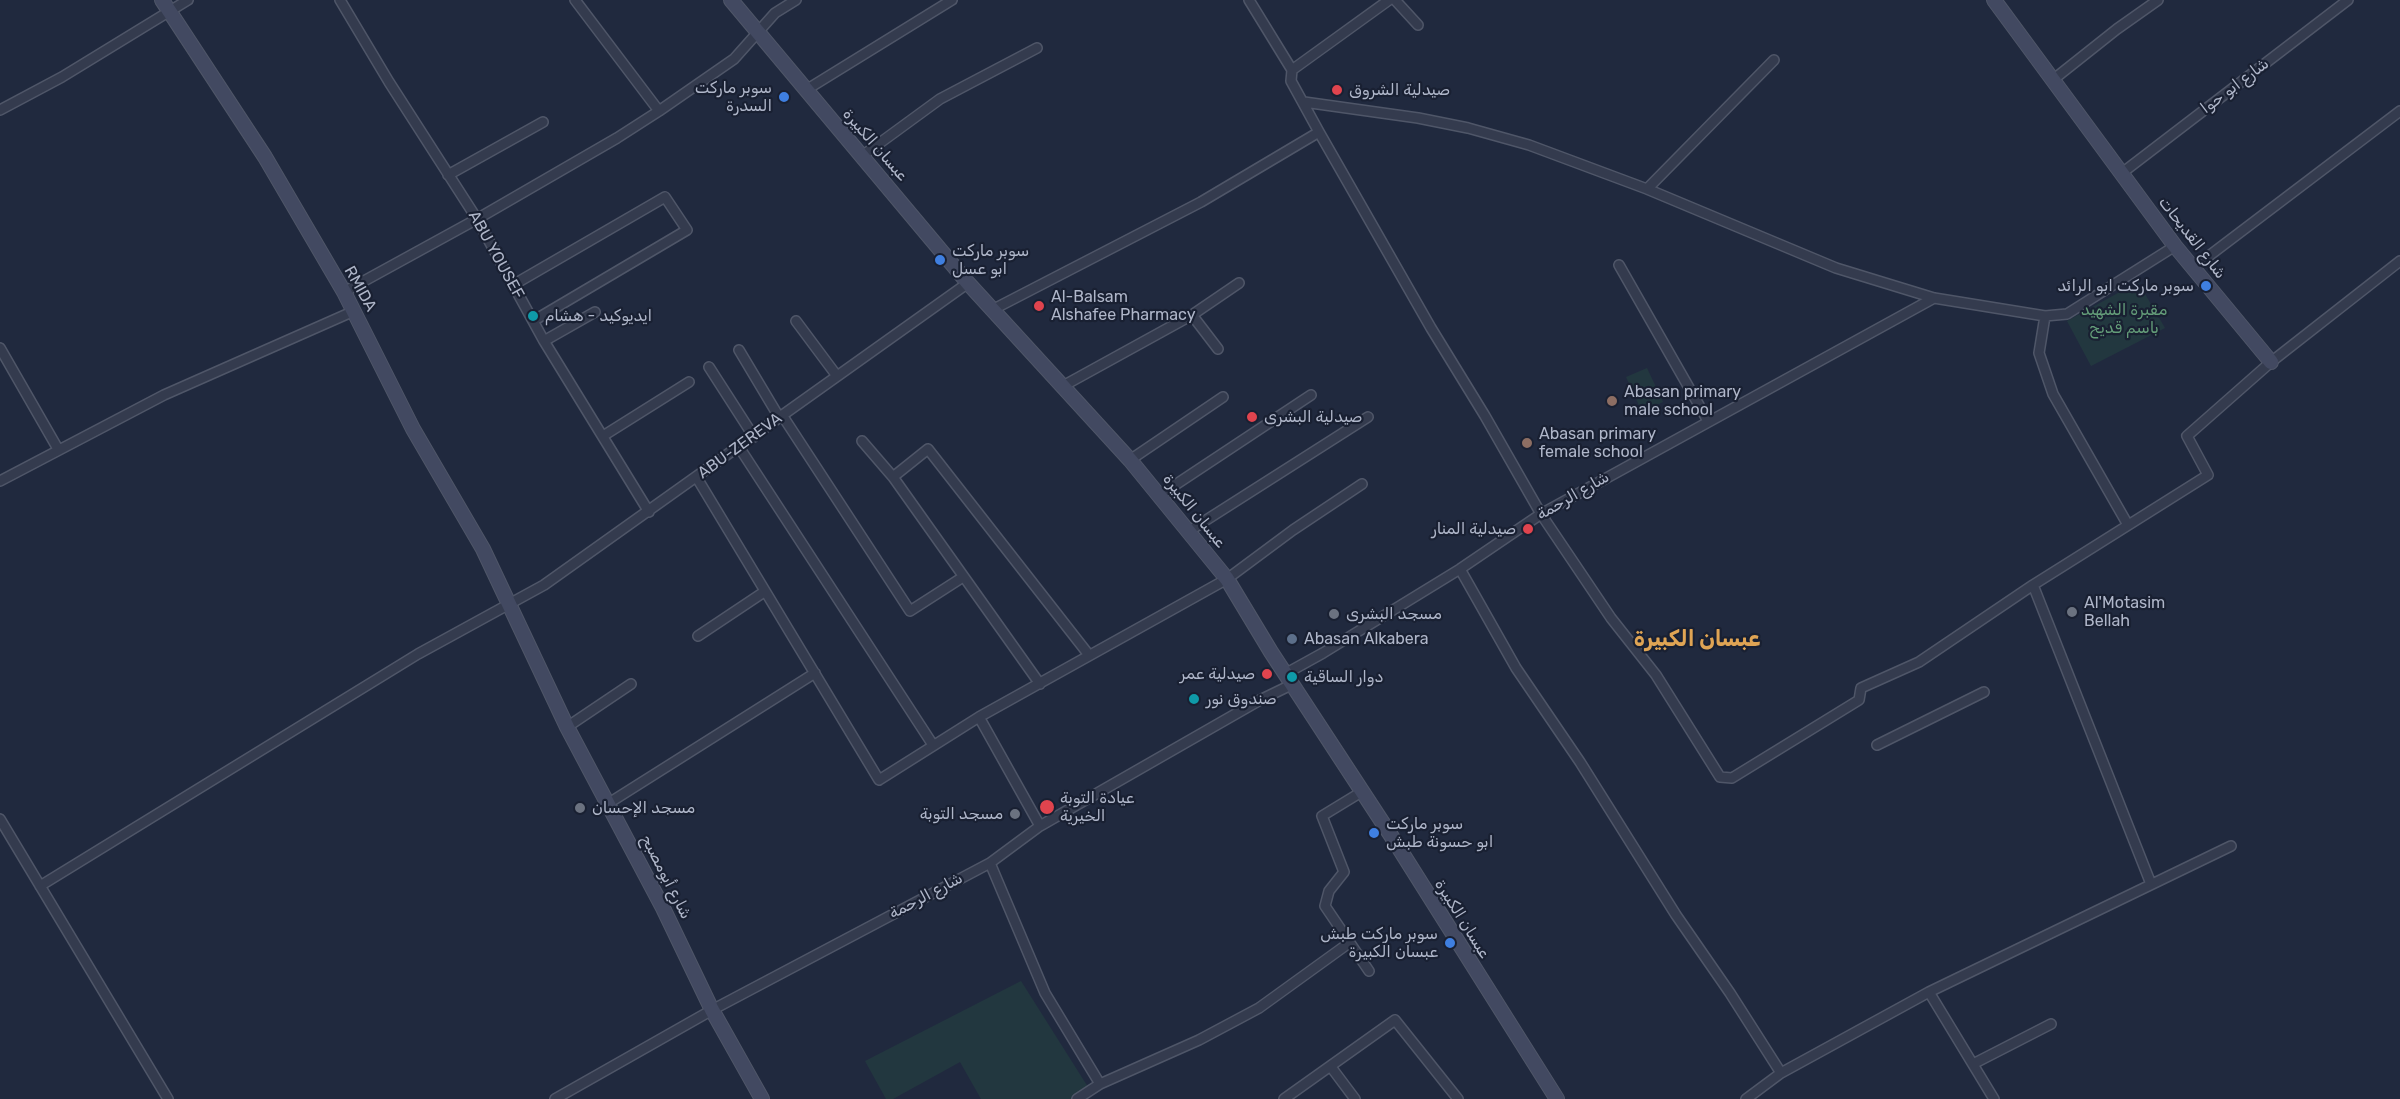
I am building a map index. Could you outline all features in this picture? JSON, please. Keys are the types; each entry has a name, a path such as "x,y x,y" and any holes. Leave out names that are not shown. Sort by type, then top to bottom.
{"street":[{"path":"0,110 62,77 166,5 188,0"},
{"name":"ABU YOUSEF","path":"340,0 389,82 477,219 544,341 649,512"},
{"path":"575,0 659,111"},
{"name":"عبسان الكبيرة","path":"731,0 968,283 1130,460 1227,579 1557,1099"},
{"path":"344,292 477,219 659,111 734,59 775,13 796,0"},
{"path":"806,90 952,0"},
{"path":"1249,0 1292,70 1291,81 1319,132 1431,328 1541,513 1611,618 1656,675 1720,777 1732,778 1753,766 1859,700 1861,688 1919,662 2033,585 2208,475 2187,436 2271,362 2400,261"},
{"path":"1292,70 1389,0"},
{"path":"1395,0 1418,25"},
{"name":"شارع القديحات","path":"1994,0 2175,246 2271,362"},
{"path":"2054,79 2158,0"},
{"name":"شارع ابو حوا","path":"2122,174 2348,0"},
{"name":"RMIDA","path":"166,5 265,157 344,292 413,429 483,549 510,605"},
{"path":"862,156 940,99 1037,48"},
{"path":"1647,189 1774,60"},
{"path":"1304,102 1418,118 1468,128 1529,145 1647,189 1836,268 1934,298 2045,316 2067,314 2175,246"},
{"path":"2193,268 2400,111"},
{"path":"448,175 543,122"},
{"path":"992,310 1202,202 1319,132"},
{"path":"513,285 665,197 687,230 533,321"},
{"path":"1619,265 1708,421"},
{"name":"ABU-ZEREVA","path":"40,886 418,654 544,585 968,283"},
{"path":"1064,386 1192,315 1239,283"},
{"name":"شارع الرحمة","path":"555,1099 712,1010 990,863 1040,826 1260,700 1323,653 1460,569 1541,513 1934,298"},
{"path":"0,481 164,395 354,312"},
{"path":"544,341 596,312"},
{"path":"1192,315 1218,349"},
{"path":"2045,316 2039,353 2053,394 2128,525"},
{"path":"796,321 837,376"},
{"path":"0,348 58,449"},
{"path":"739,350 910,610 963,577"},
{"path":"709,367 754,437"},
{"path":"603,436 689,382"},
{"path":"1160,495 1311,395"},
{"path":"1130,460 1223,397"},
{"path":"1189,531 1368,417"},
{"path":"862,441 892,477 1040,684"},
{"path":"739,447 933,745"},
{"path":"892,477 928,449 1089,655"},
{"path":"696,478 879,780 979,717 1227,579 1293,530 1362,484"},
{"path":"1460,569 1516,668 1580,762 1676,915 1730,993 1781,1073"},
{"path":"2033,585 2151,884"},
{"path":"698,636 764,592"},
{"name":"شارع أبومصبح","path":"510,605 567,727 663,908 712,1010 762,1099"},
{"path":"609,803 815,673"},
{"path":"567,727 631,684"},
{"path":"1877,745 1984,692"},
{"path":"979,717 1040,826"},
{"path":"1363,791 1322,816 1344,872 1329,891 1325,906 1369,971"},
{"path":"0,819 168,1099"},
{"path":"1746,1099 1781,1073 1929,992 2231,846"},
{"path":"990,863 1045,993 1100,1084"},
{"path":"1077,1099 1100,1084 1198,1040 1259,1008 1349,943"},
{"path":"1929,992 1994,1099"},
{"path":"1284,1099 1395,1020 1458,1099"},
{"path":"1973,1064 2051,1024"},
{"path":"1331,1067 1355,1099"}],"green space":[{"name":"مقبرة الشهيد باسم قديح","path":"2138,282 2165,328 2091,366 2067,321"},
{"path":"1647,368 1663,402 1642,412 1626,377"},
{"path":"1021,981 1088,1087 1071,1099 981,1099 960,1062 893,1099 886,1099 865,1061"}],"place":[{"name":"صيدلية الشروق","path":"1337,90"},
{"name":"سوبر ماركت السدرة","path":"784,97"},
{"name":"سوبر ماركت ابو عسل","path":"940,260"},
{"name":"سوبر ماركت ابو الرائد","path":"2206,286"},
{"name":"Al-Balsam Alshafee Pharmacy","path":"1039,306"},
{"name":"ايديوكيد - هشام","path":"533,316"},
{"name":"Abasan primary male school","path":"1612,401"},
{"name":"صيدلية البشرى","path":"1252,417"},
{"name":"Abasan primary female school","path":"1527,443"},
{"name":"صيدلية المنار","path":"1528,529"},
{"name":"Al'Motasim Bellah","path":"2072,612"},
{"name":"مسجد البشرى","path":"1334,614"},
{"name":"Abasan Alkabera","path":"1292,639"},
{"name":"صيدلية عمر","path":"1267,674"},
{"name":"دوار الساقية","path":"1292,677"},
{"name":"صندوق نور","path":"1194,699"},
{"name":"عيادة التوبة الخيرية","path":"1047,807"},
{"name":"مسجد الإحسان","path":"580,808"},
{"name":"مسجد التوبة","path":"1015,814"},
{"name":"سوبر ماركت ابو حسونة طبش","path":"1374,833"},
{"name":"سوبر ماركت طبش عبسان الكبيرة","path":"1450,943"}],"district":[{"name":"عبسان الكبيرة","path":"1697,640"}]}
